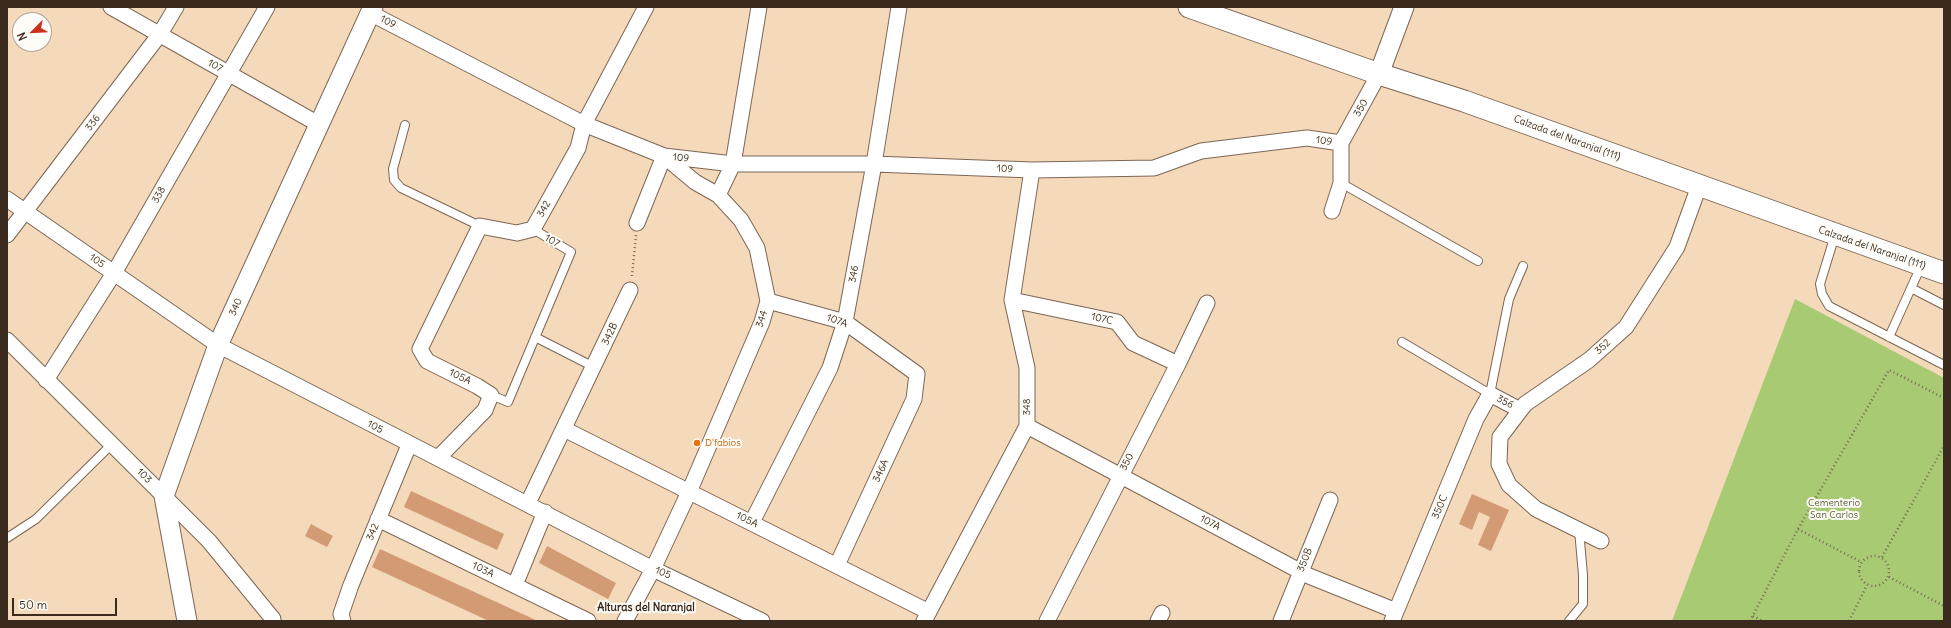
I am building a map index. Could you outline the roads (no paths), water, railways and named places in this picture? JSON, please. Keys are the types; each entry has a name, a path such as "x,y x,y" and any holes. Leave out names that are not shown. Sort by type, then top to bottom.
{"main road":[{"name":"Calzada del Naranjal (111)","path":"1189,7 1379,74 1464,100 1835,235 1937,269"}],"street":[{"name":"107","path":"111,7 320,125"},
{"name":"336","path":"7,235 160,34 176,7"},
{"name":"338","path":"46,380 114,273 267,7"},
{"name":"342","path":"480,226 517,233 533,229 578,148 584,124 646,7"},
{"path":"718,195 733,164 760,7"},
{"name":"346","path":"752,522 830,368 845,322 874,164 899,7"},
{"name":"350","path":"1332,211 1341,183 1341,143 1379,74 1404,7"},
{"name":"109","path":"372,10 584,124 664,156 733,164 874,164 1032,170 1154,168 1201,151 1308,138 1341,143"},
{"name":"340","path":"164,496 218,345 372,10"},
{"name":"109","path":"664,156 695,182 718,195"},
{"path":"637,223 664,156"},
{"name":"348","path":"927,616 1027,426 1027,368 1012,300 1032,170"},
{"name":"352","path":"1579,530 1536,509 1509,485 1499,464 1500,437 1525,404 1589,360 1626,326 1677,247 1699,186"},
{"name":"344","path":"625,621 654,569 689,492 762,322 768,301 757,248 741,220 718,195"},
{"name":"105","path":"7,199 218,345 409,445 439,457 654,569 762,621"},
{"name":"105A","path":"480,226 420,350 427,361 477,386 491,395"},
{"name":"342B","path":"528,503 630,290"},
{"name":"107C","path":"1012,300 1116,322 1133,344 1178,364"},
{"name":"107A","path":"768,301 845,322 917,374"},
{"name":"350","path":"1047,621 1178,364 1207,303"},
{"name":"103","path":"7,340 209,541 273,619"},
{"name":"346A","path":"837,565 914,399 917,374"},
{"name":"356","path":"1490,394 1520,410"},
{"name":"350C","path":"1394,616 1476,419 1490,394"},
{"path":"439,457 485,410 491,395"},
{"name":"107A","path":"1027,426 1300,571 1394,616"},
{"name":"105A","path":"564,429 837,565 927,616"},
{"name":"342","path":"343,621 341,614 351,585 409,445"},
{"path":"164,496 187,621"},
{"name":"350B","path":"1281,621 1330,500"},
{"path":"515,585 545,512"},
{"name":"103A","path":"378,519 588,621"},
{"path":"1579,530 1601,541"}],"lane":[{"path":"404,125 393,169 394,180 401,188 480,226"},
{"path":"1341,183 1478,261"},
{"name":"107","path":"533,229 571,252 535,337"},
{"path":"1835,235 1820,284 1822,294 1829,306 1944,365"},
{"path":"1402,342 1490,394 1510,299 1523,266"},
{"path":"1889,337 1911,288 1937,269"},
{"path":"1911,288 1944,305"},
{"path":"491,395 508,402 535,337 594,367"},
{"path":"7,538 36,519 111,445"},
{"path":"1569,621 1583,604 1584,575 1579,530"}],"place":[{"name":"D'fabios","path":"697,443"}],"district":[{"name":"Alturas del Naranjal","path":"646,608"}],"park label":[{"name":"Cementerio San Carlos","path":"1834,508"}]}
